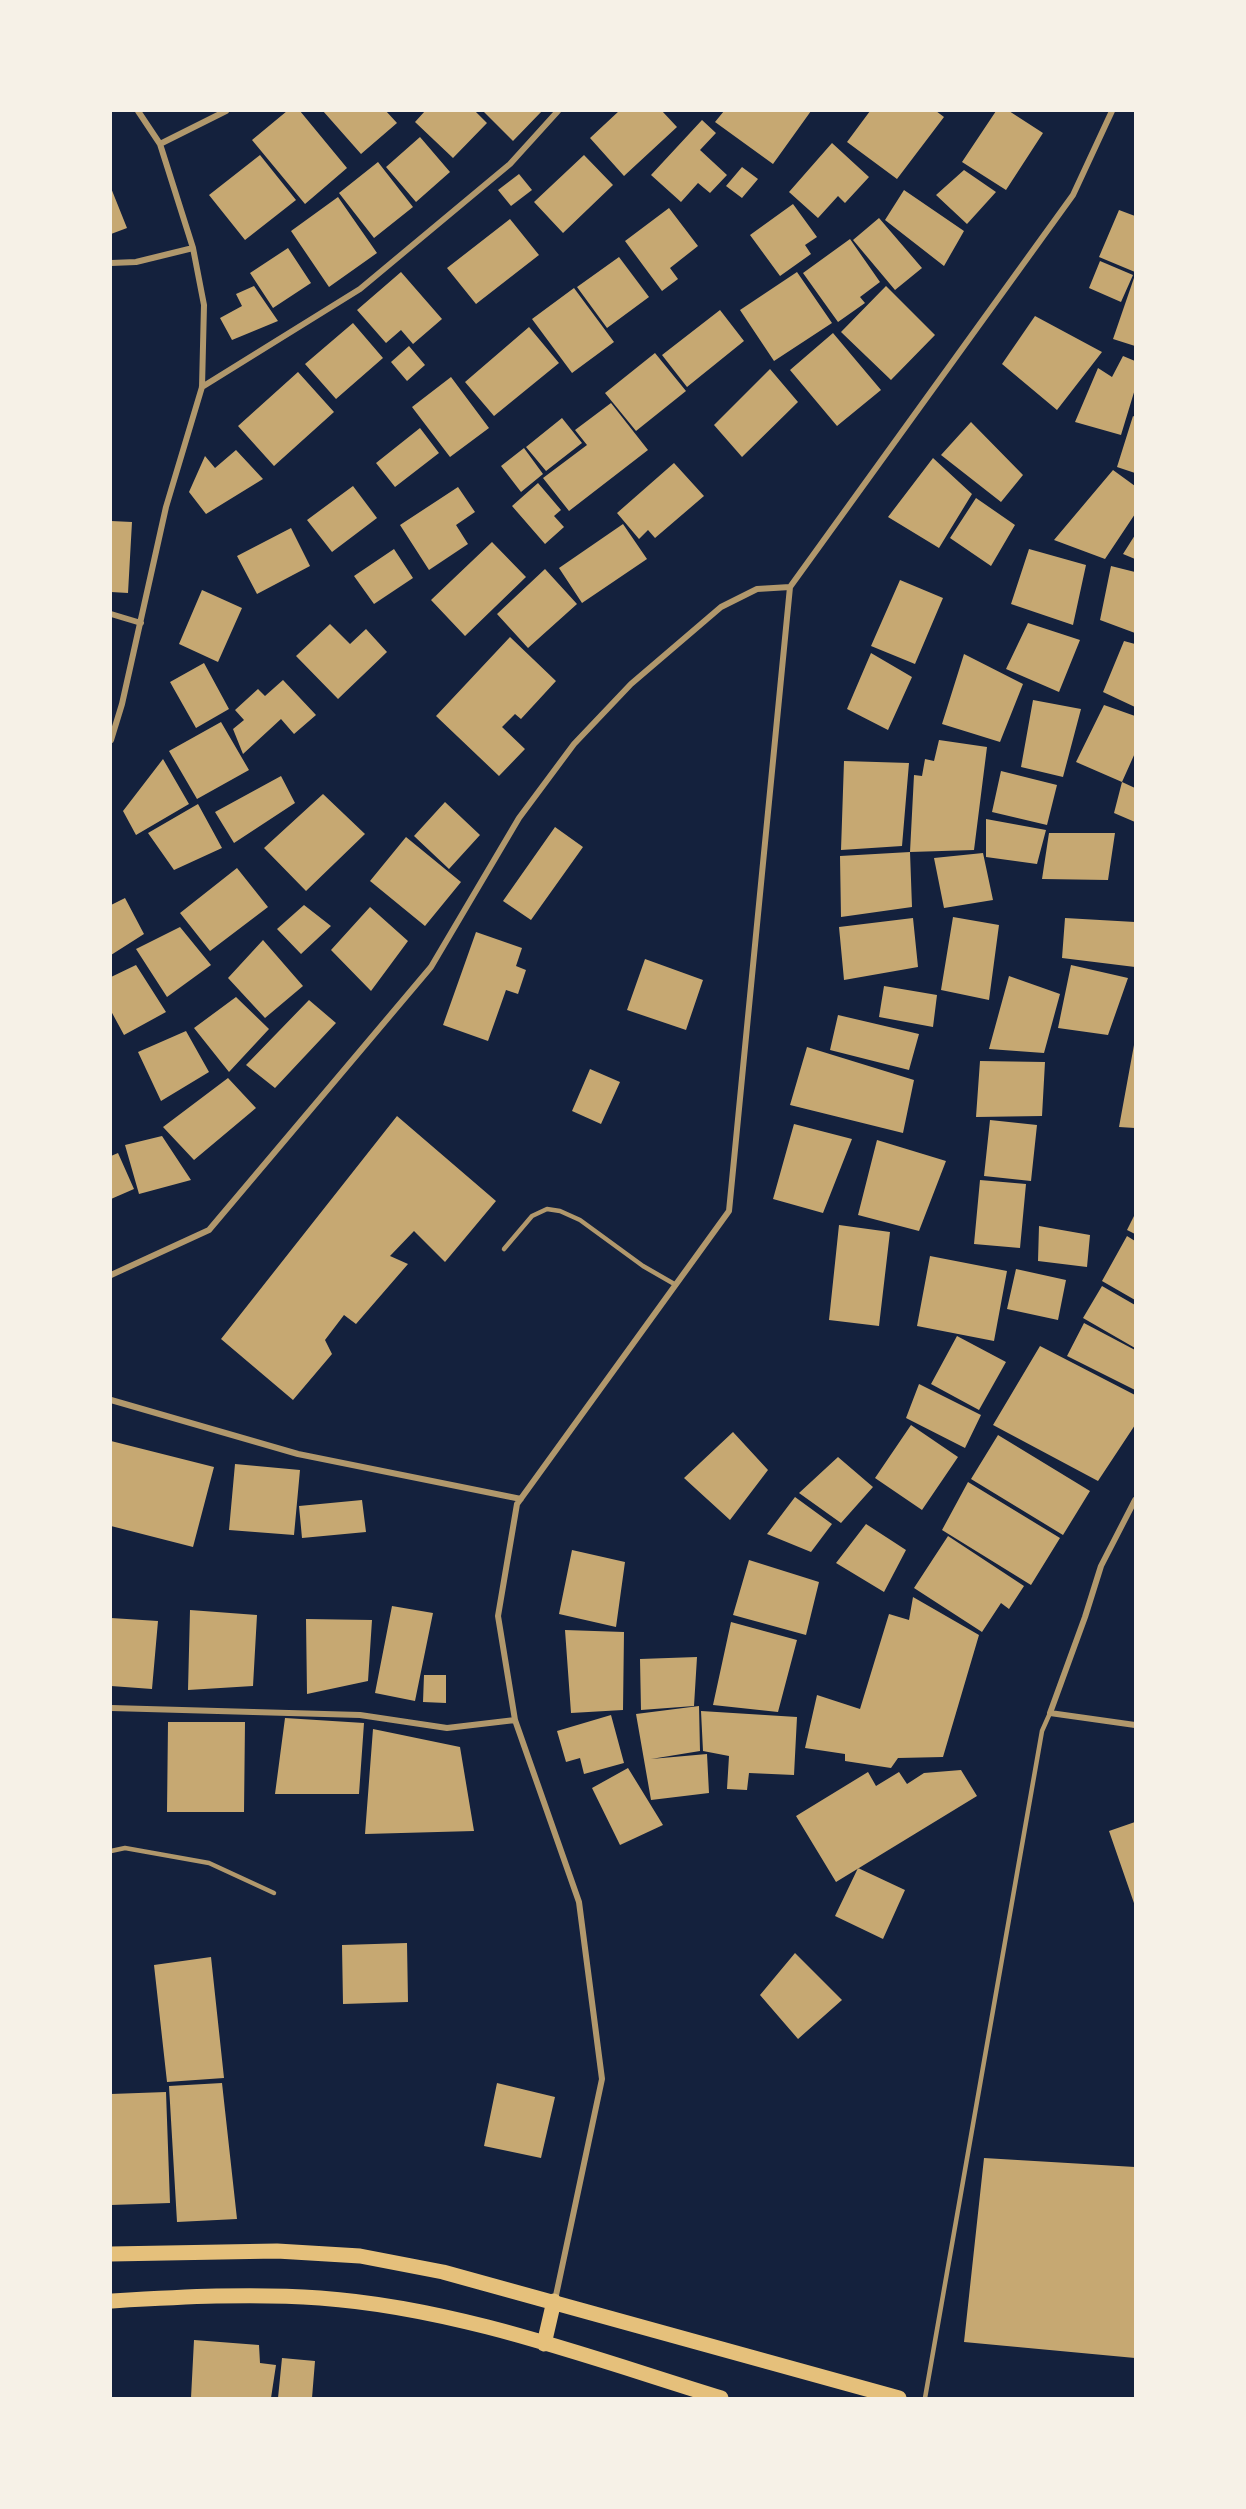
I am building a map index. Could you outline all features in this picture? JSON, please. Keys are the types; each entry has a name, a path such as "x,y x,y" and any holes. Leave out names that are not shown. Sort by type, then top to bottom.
{"main road":[{"path":"111,2254 277,2251 360,2256 443,2272 554,2301 899,2398"},
{"path":"111,2301 219,2295 321,2298 426,2314 482,2325 682,2392 721,2398"},
{"path":"544,2344 554,2301"}],"street":[{"path":"111,740 122,704 166,507 202,387 204,304 193,248 160,144 138,111"},
{"path":"160,144 226,111"},
{"path":"202,387 360,289 510,164 558,111"},
{"path":"554,2301 602,2079 579,1902 515,1720 498,1616 517,1504 729,1211 790,587 1073,195 1112,111"},
{"path":"111,263 136,262 193,248"},
{"path":"111,1275 209,1230 430,967 519,818 574,744 631,684 721,607 757,589 790,587"},
{"path":"111,614 141,623"},
{"path":"111,1400 298,1454 521,1498"},
{"path":"1135,1500 1101,1566 1050,1713 1135,1725"},
{"path":"111,1708 360,1715 447,1728 515,1720"}],"lane":[{"path":"504,1249 532,1216 547,1209 560,1211 580,1220 643,1266 676,1285"},
{"path":"925,2398 1042,1731 1050,1713"},
{"path":"111,1851 125,1848 209,1863 273,1893"}],"building":[{"path":"287,111 300,111 347,168 305,204 252,140"},
{"path":"323,111 386,111 397,123 361,154"},
{"path":"425,111 475,111 487,123 453,158 415,122"},
{"path":"483,111 542,111 513,141"},
{"path":"619,111 662,111 677,127 624,176 590,138"},
{"path":"724,111 811,111 773,164 715,122"},
{"path":"870,111 936,111 944,117 897,179 847,142"},
{"path":"996,111 1009,111 1043,133 1006,190 962,162"},
{"path":"702,120 716,133 700,150 727,175 710,193 698,183 681,202 651,175"},
{"path":"420,137 450,172 416,202 386,167"},
{"path":"832,143 869,177 845,203 838,196 818,218 789,192"},
{"path":"260,155 296,200 245,240 209,195"},
{"path":"584,155 613,185 563,233 534,202"},
{"path":"378,162 413,207 374,238 339,193"},
{"path":"742,167 758,179 742,198 726,186"},
{"path":"964,170 996,192 967,224 936,195"},
{"path":"519,174 532,190 511,206 498,190"},
{"path":"111,188 127,228 111,234"},
{"path":"904,190 964,231 944,266 885,220"},
{"path":"338,197 377,253 329,287 291,231"},
{"path":"793,204 817,237 805,245 811,254 780,276 750,235"},
{"path":"669,208 698,246 670,268 678,279 662,291 625,241"},
{"path":"1119,210 1135,216 1135,272 1099,257"},
{"path":"879,218 922,268 895,290 853,240"},
{"path":"510,219 539,255 476,304 447,268"},
{"path":"850,239 880,282 860,297 865,303 838,322 803,273"},
{"path":"288,248 311,283 273,308 250,273"},
{"path":"619,257 649,297 607,328 577,287"},
{"path":"1100,261 1133,275 1121,302 1089,288"},
{"path":"401,272 442,319 413,344 401,330 386,343 357,310"},
{"path":"797,272 832,323 774,361 740,310"},
{"path":"1135,275 1135,346 1113,339"},
{"path":"254,286 278,321 232,340 220,318 242,306 236,294"},
{"path":"886,286 935,335 891,380 841,332"},
{"path":"574,288 614,342 572,373 532,319"},
{"path":"720,310 744,341 687,387 662,355"},
{"path":"1035,316 1102,352 1057,410 1002,364"},
{"path":"353,323 383,358 336,399 305,364"},
{"path":"529,327 559,363 494,416 465,382"},
{"path":"833,333 881,390 837,426 790,370"},
{"path":"409,346 425,365 407,381 391,362"},
{"path":"655,353 686,391 636,431 605,393"},
{"path":"1123,356 1135,361 1135,389 1121,435 1075,422 1098,368 1112,377"},
{"path":"770,369 798,402 742,457 714,425"},
{"path":"298,372 334,412 274,466 238,426"},
{"path":"451,377 489,428 450,457 412,407"},
{"path":"611,403 648,450 569,511 543,478 587,445 575,430"},
{"path":"1133,416 1135,417 1135,473 1117,467"},
{"path":"562,418 582,443 546,471 526,447"},
{"path":"971,422 1023,475 1001,502 941,455"},
{"path":"420,428 439,453 395,487 376,463"},
{"path":"524,448 543,474 521,492 501,466"},
{"path":"236,450 263,479 206,514 189,492 205,456 215,468"},
{"path":"933,458 972,494 939,548 888,517"},
{"path":"674,463 704,496 655,538 648,530 639,539 617,513"},
{"path":"1113,470 1135,486 1135,514 1105,559 1054,540"},
{"path":"538,483 561,510 554,516 564,527 545,544 512,506"},
{"path":"353,486 377,518 332,552 307,520"},
{"path":"458,487 475,512 456,525 468,544 429,570 400,525"},
{"path":"976,498 1015,525 991,566 950,538"},
{"path":"111,521 132,522 128,593 111,592"},
{"path":"623,524 647,559 582,603 559,568"},
{"path":"291,528 310,566 257,594 237,556"},
{"path":"1135,535 1135,559 1123,554"},
{"path":"492,542 526,577 465,636 431,600"},
{"path":"394,549 413,578 374,604 354,576"},
{"path":"1029,549 1086,565 1073,625 1011,604"},
{"path":"1111,566 1135,572 1135,633 1100,620"},
{"path":"545,569 577,604 528,648 497,614"},
{"path":"900,580 943,598 915,664 871,646"},
{"path":"202,590 242,608 218,662 179,644"},
{"path":"1028,623 1080,640 1059,692 1006,669"},
{"path":"330,624 350,644 366,629 387,652 338,699 296,656"},
{"path":"510,637 556,681 521,719 515,714 502,727 525,749 499,776 436,716"},
{"path":"1124,641 1135,644 1135,707 1103,692"},
{"path":"871,653 912,677 888,730 847,709"},
{"path":"964,654 1023,684 1000,742 942,724"},
{"path":"204,663 229,709 196,728 170,682"},
{"path":"283,680 316,715 294,734 281,719 243,754 233,729 244,720 235,710 258,689 265,696"},
{"path":"1033,700 1081,709 1063,777 1021,767"},
{"path":"1104,705 1135,716 1135,753 1122,782 1076,762"},
{"path":"221,722 249,770 197,799 169,751"},
{"path":"939,740 987,747 974,850 910,852 914,775 922,776 925,759 934,761"},
{"path":"163,759 189,804 136,835 123,811"},
{"path":"844,761 909,763 902,846 841,850"},
{"path":"1001,771 1057,785 1047,825 992,812"},
{"path":"281,776 295,803 234,843 215,812"},
{"path":"1122,782 1135,788 1135,822 1114,813"},
{"path":"323,794 365,834 306,891 264,848"},
{"path":"445,802 480,835 449,869 414,836"},
{"path":"198,804 222,848 174,870 148,833"},
{"path":"986,819 1046,830 1037,864 986,857"},
{"path":"555,827 583,847 531,920 503,901"},
{"path":"1049,833 1115,833 1108,880 1042,879"},
{"path":"406,837 461,882 425,926 370,881"},
{"path":"910,852 912,907 841,917 840,856"},
{"path":"983,853 993,900 944,908 934,858"},
{"path":"237,868 268,907 210,951 180,913"},
{"path":"125,898 144,934 111,955 111,905"},
{"path":"304,905 331,926 301,954 277,929"},
{"path":"370,907 408,941 371,991 331,950"},
{"path":"953,917 999,925 989,1000 941,990"},
{"path":"913,918 918,967 844,980 839,927"},
{"path":"1065,918 1135,922 1135,967 1062,958"},
{"path":"180,927 211,965 167,997 136,949"},
{"path":"476,932 522,948 516,966 526,970 518,994 506,990 488,1041 443,1025"},
{"path":"263,940 303,986 265,1018 228,978"},
{"path":"645,959 703,980 686,1030 627,1010"},
{"path":"136,965 166,1012 124,1035 111,1011 111,977"},
{"path":"1071,965 1128,978 1108,1035 1058,1028"},
{"path":"1009,976 1060,994 1044,1053 989,1049"},
{"path":"884,986 937,995 933,1027 879,1017"},
{"path":"236,997 269,1029 229,1072 194,1028"},
{"path":"309,1000 336,1023 275,1088 246,1065"},
{"path":"838,1015 919,1034 909,1070 830,1050"},
{"path":"186,1031 209,1072 161,1101 138,1052"},
{"path":"1134,1045 1135,1128 1119,1127"},
{"path":"807,1047 914,1080 903,1133 790,1105"},
{"path":"980,1061 1045,1062 1042,1116 976,1117"},
{"path":"590,1069 620,1082 601,1124 572,1111"},
{"path":"228,1078 256,1108 194,1160 163,1127"},
{"path":"397,1116 496,1201 445,1262 414,1231 390,1256 408,1264 356,1324 344,1315 325,1340 332,1354 293,1400 221,1339"},
{"path":"990,1120 1037,1125 1031,1181 984,1176"},
{"path":"794,1124 852,1139 823,1213 773,1199"},
{"path":"162,1136 191,1180 139,1194 125,1145"},
{"path":"877,1140 946,1161 919,1231 858,1215"},
{"path":"118,1153 134,1189 111,1199 111,1156"},
{"path":"980,1180 1026,1184 1020,1248 974,1244"},
{"path":"1135,1214 1135,1234 1127,1230"},
{"path":"839,1225 890,1232 879,1326 829,1320"},
{"path":"1039,1226 1090,1235 1087,1267 1038,1261"},
{"path":"1127,1236 1135,1241 1135,1300 1102,1281"},
{"path":"930,1256 1007,1271 994,1341 917,1326"},
{"path":"1016,1269 1066,1280 1058,1320 1007,1309"},
{"path":"1102,1286 1135,1305 1135,1348 1083,1318"},
{"path":"1084,1323 1135,1350 1135,1390 1067,1356"},
{"path":"957,1336 1006,1362 979,1410 931,1384"},
{"path":"1040,1346 1135,1395 1135,1425 1098,1481 993,1425"},
{"path":"919,1384 981,1415 965,1448 906,1418"},
{"path":"911,1425 958,1457 922,1510 875,1478"},
{"path":"733,1432 768,1470 730,1520 684,1478"},
{"path":"998,1435 1090,1491 1063,1535 971,1479"},
{"path":"111,1441 214,1467 193,1547 111,1526"},
{"path":"838,1457 873,1487 841,1523 799,1493"},
{"path":"235,1464 300,1470 294,1535 229,1530"},
{"path":"968,1482 1060,1538 1031,1585 942,1530"},
{"path":"795,1497 832,1524 811,1552 767,1534"},
{"path":"362,1500 366,1532 302,1538 299,1506"},
{"path":"866,1524 906,1550 884,1592 836,1563"},
{"path":"948,1536 1024,1586 1009,1609 1001,1603 982,1632 914,1588"},
{"path":"572,1550 625,1562 616,1627 559,1614"},
{"path":"749,1560 819,1582 806,1635 733,1615"},
{"path":"913,1597 979,1635 943,1757 898,1758 891,1768 845,1761 845,1754 805,1748 817,1695 860,1709 889,1614 909,1620"},
{"path":"392,1606 433,1613 415,1701 375,1693"},
{"path":"190,1610 257,1615 253,1686 188,1690"},
{"path":"111,1618 158,1621 152,1689 111,1686"},
{"path":"306,1619 372,1620 368,1681 307,1694"},
{"path":"731,1622 797,1640 778,1712 713,1705"},
{"path":"565,1630 624,1632 623,1710 571,1713"},
{"path":"697,1657 694,1706 641,1710 640,1659"},
{"path":"424,1675 446,1675 446,1703 423,1702"},
{"path":"699,1706 700,1751 651,1759 707,1754 709,1793 651,1800 636,1714"},
{"path":"701,1711 797,1717 794,1775 749,1773 747,1790 727,1789 729,1756 703,1751"},
{"path":"611,1715 624,1763 584,1774 580,1758 566,1762 557,1731"},
{"path":"285,1718 364,1723 359,1794 275,1794"},
{"path":"168,1722 245,1722 244,1812 167,1812"},
{"path":"373,1729 460,1747 474,1831 365,1834"},
{"path":"628,1768 663,1825 620,1845 592,1788"},
{"path":"961,1770 977,1796 836,1882 796,1816 868,1772 876,1786 899,1772 907,1784 924,1773"},
{"path":"1135,1822 1135,1906 1109,1831"},
{"path":"858,1868 905,1890 883,1939 835,1916"},
{"path":"407,1943 408,2002 343,2004 342,1945"},
{"path":"795,1953 842,2000 798,2039 760,1995"},
{"path":"211,1957 224,2078 167,2082 154,1965"},
{"path":"222,2083 237,2219 177,2222 169,2086"},
{"path":"497,2083 555,2097 541,2158 484,2146"},
{"path":"166,2092 170,2203 111,2205 111,2094"},
{"path":"984,2158 1135,2167 1135,2358 964,2342"},
{"path":"194,2340 259,2345 260,2363 276,2365 271,2398 191,2398"},
{"path":"282,2358 315,2361 312,2398 278,2398"}]}
